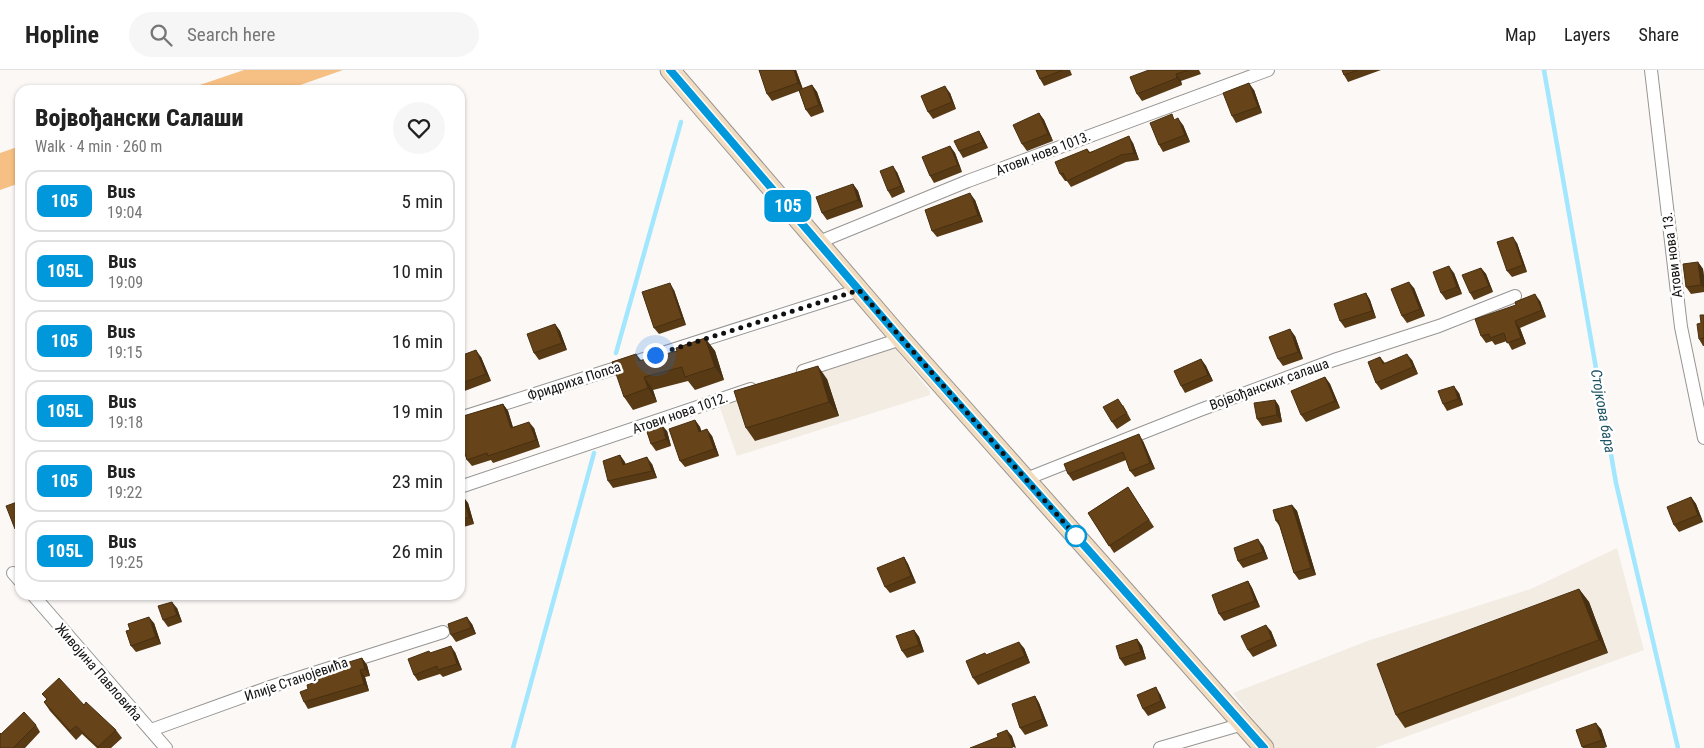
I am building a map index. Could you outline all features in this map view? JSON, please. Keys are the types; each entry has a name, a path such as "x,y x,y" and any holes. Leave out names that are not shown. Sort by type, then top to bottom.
{"street":[{"path":"670,70 901,339 1264,748"},
{"name":"Атови нова 1013.","path":"819,242 968,181 1268,70"},
{"name":"Атови нова 13.","path":"1651,70 1681,328 1704,438"},
{"name":"Фридриха Попса","path":"465,416 859,290"},
{"name":"Војвођанских салаша","path":"1026,479 1200,410 1334,360 1440,326 1515,296"},
{"path":"790,376 901,339"},
{"name":"Атови нова 1012.","path":"465,485 762,385"},
{"name":"Живојина Павловића","path":"36,600 166,748"},
{"name":"Илије Станојевића","path":"151,730 270,687 443,632"},
{"path":"1160,748 1243,724"}],"shaded area":[{"path":"244,70 343,70 300,85 200,85"},
{"path":"15,148 15,185 0,190 0,153"},
{"path":"885,336 930,391 930,395 737,456 719,405"},
{"path":"1617,548 1644,650 1375,748 1276,748 1233,693 1370,640 1531,589"}],"building":[{"path":"759,70 794,70 798,83 767,94"},
{"path":"1036,70 1063,70 1040,79"},
{"path":"1149,70 1189,70 1176,74 1177,78 1137,94 1130,77"},
{"path":"1342,70 1358,70 1344,75"},
{"path":"1249,83 1258,107 1232,116 1223,93"},
{"path":"812,85 819,105 806,110 799,90"},
{"path":"945,86 952,102 928,112 921,96"},
{"path":"1039,113 1048,134 1022,144 1013,125"},
{"path":"1172,114 1174,120 1178,118 1185,135 1159,145 1150,123"},
{"path":"979,131 983,142 959,151 954,141"},
{"path":"1129,136 1134,153 1121,155 1067,181 1063,173 1060,174 1055,162 1087,149 1089,153"},
{"path":"950,146 958,165 930,176 922,157"},
{"path":"893,166 901,186 888,191 880,171"},
{"path":"853,184 858,200 822,213 816,197"},
{"path":"970,193 978,215 932,231 925,210"},
{"path":"1513,237 1523,265 1507,271 1497,242"},
{"path":"1698,262 1701,285 1686,287 1683,264"},
{"path":"1449,266 1457,287 1441,293 1433,272"},
{"path":"1481,268 1489,286 1470,293 1462,275"},
{"path":"1409,282 1420,309 1402,316 1391,289"},
{"path":"670,283 682,318 654,328 642,292"},
{"path":"1366,293 1372,311 1340,321 1334,304"},
{"path":"1535,294 1542,310 1515,321 1521,338 1507,343 1504,333 1490,338 1489,334 1481,336 1475,319 1516,305 1515,302"},
{"path":"1700,315 1704,315 1704,338 1699,339 1697,324 1701,323"},
{"path":"555,324 562,343 534,353 527,334"},
{"path":"1290,329 1298,352 1278,359 1269,337"},
{"path":"705,338 715,367 685,377 682,367 644,377 648,388 624,397 612,362 636,354 639,361 677,351 676,348"},
{"path":"476,350 486,374 465,382 465,354"},
{"path":"1407,354 1413,367 1376,383 1368,362 1380,357 1383,364"},
{"path":"1201,359 1208,375 1181,386 1174,371"},
{"path":"818,366 829,402 746,428 734,391"},
{"path":"1325,377 1335,401 1301,415 1291,391"},
{"path":"1454,386 1458,399 1443,404 1438,391"},
{"path":"1118,399 1127,413 1112,422 1103,407"},
{"path":"1275,400 1277,415 1257,419 1254,403"},
{"path":"503,404 511,428 529,422 536,440 488,456 487,453 467,460 465,454 465,415"},
{"path":"695,420 699,432 707,429 714,449 680,461 669,429"},
{"path":"662,425 666,439 651,444 646,429"},
{"path":"1139,434 1150,463 1130,471 1123,452 1068,474 1064,464"},
{"path":"620,455 623,465 647,457 652,471 608,481 603,461"},
{"path":"1128,487 1149,520 1109,546 1088,513"},
{"path":"1691,497 1698,515 1674,525 1667,507"},
{"path":"15,503 15,529 6,506"},
{"path":"465,503 469,517 465,518"},
{"path":"1292,505 1311,568 1294,573 1278,520 1276,521 1273,510"},
{"path":"1258,539 1263,552 1238,561 1234,548"},
{"path":"904,557 911,576 885,587 877,568"},
{"path":"1248,581 1255,601 1219,614 1212,595"},
{"path":"1579,589 1599,640 1396,715 1377,664"},
{"path":"172,602 177,615 163,620 158,606"},
{"path":"149,617 156,637 131,646 126,631 130,630 128,624"},
{"path":"467,617 471,628 451,635 448,624"},
{"path":"1266,625 1272,639 1248,650 1241,636"},
{"path":"914,630 919,645 902,651 896,636"},
{"path":"1137,639 1141,652 1120,659 1116,646"},
{"path":"1019,642 1025,656 973,678 966,661"},
{"path":"451,646 457,664 438,670 437,666 414,675 408,659 429,651 430,653"},
{"path":"362,658 365,669 360,670 364,684 304,702 300,692 308,689 307,685 319,681 317,672"},
{"path":"59,678 84,705 86,702 116,730 98,747 76,726 70,731 44,702 47,699 42,694"},
{"path":"1156,687 1161,701 1143,709 1137,695"},
{"path":"1035,696 1043,719 1020,728 1012,704"},
{"path":"24,712 36,725 13,748 0,748 0,733"},
{"path":"1596,723 1602,740 1582,747 1576,730"},
{"path":"1007,730 1013,747 1011,748 970,748 998,737 997,734"}],"waterway":[{"name":"Стојкова бара","path":"1544,70 1616,483 1678,748"},
{"path":"616,353 681,122"},
{"path":"513,748 594,453"}],"bus line":[{"name":"105","path":"670,70 901,339 1172,642 1264,748"}],"route":[{"path":"655,355 859,290 1076,536"}]}
